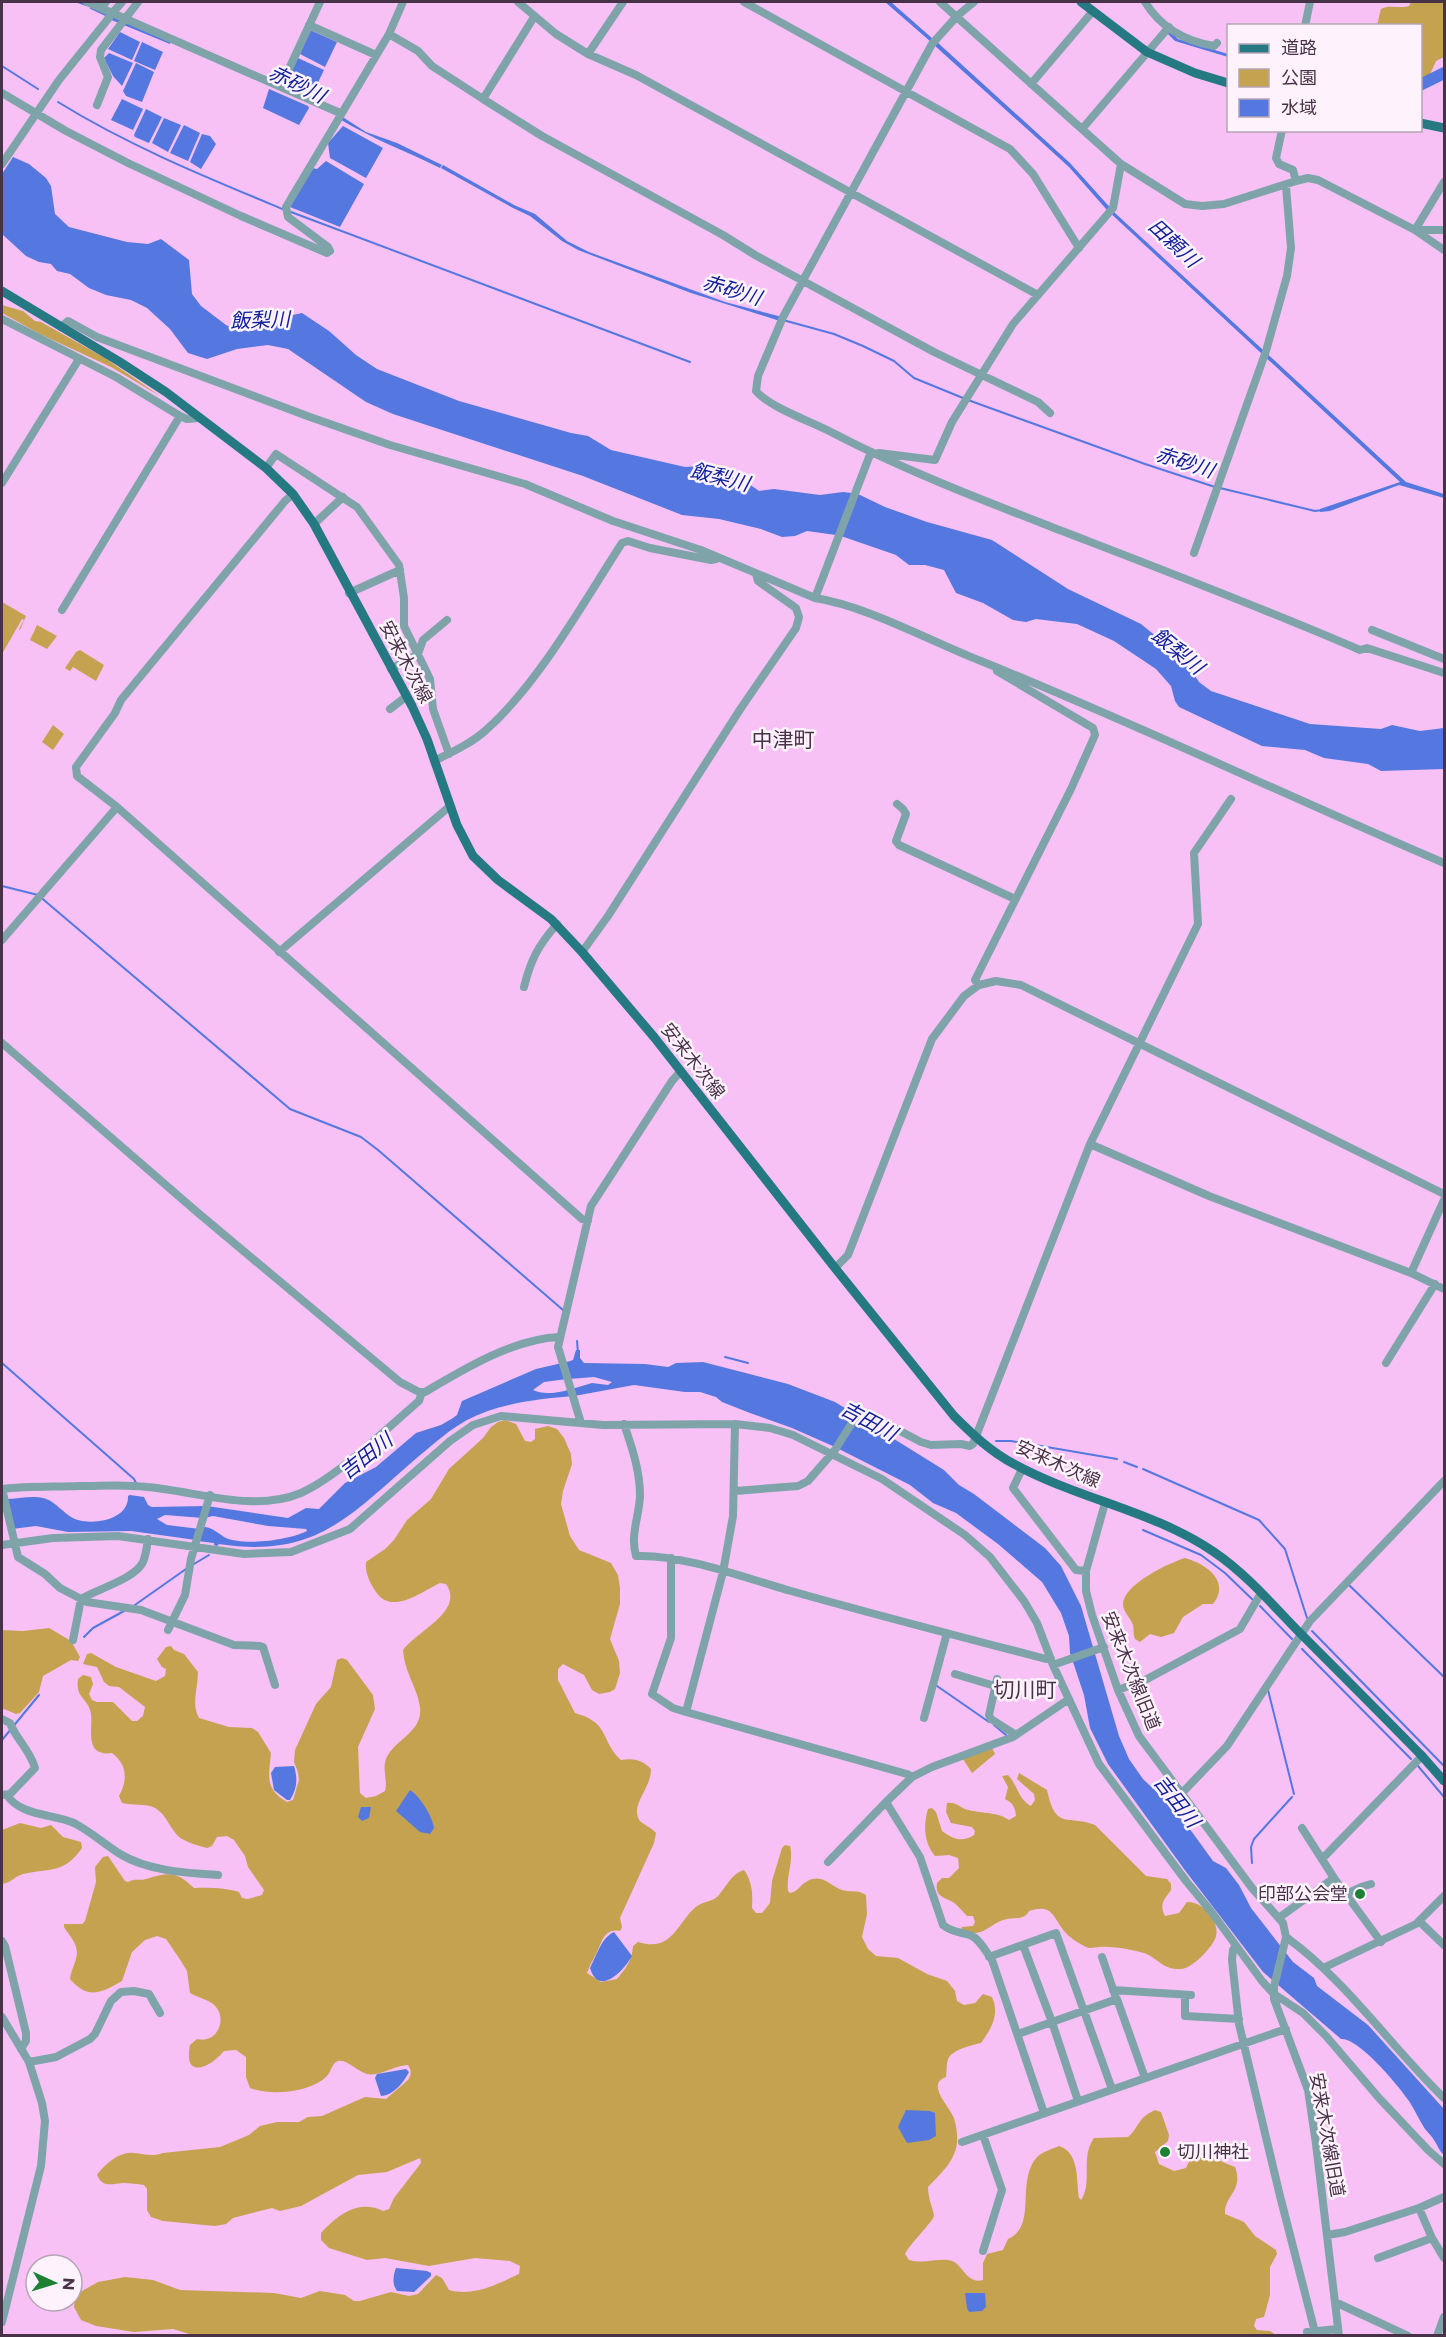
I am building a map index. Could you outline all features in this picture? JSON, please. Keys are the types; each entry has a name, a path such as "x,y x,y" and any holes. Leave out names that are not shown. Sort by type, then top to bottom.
{"main road":[{"path":"1081,2 1147,52 1195,73 1227,83"},
{"path":"1422,123 1444,128"},
{"name":"安来木次線","path":"2,291 129,368 266,468 293,494 314,524 349,593 407,696 427,739 462,838 479,864 557,924 582,952 681,1071 946,1407 976,1438 999,1455 1023,1468 1189,1537 1236,1569 1422,1756 1444,1781"}],"street":[{"path":"87,2 104,5 123,20 281,86 339,115"},
{"path":"2,164 72,62 122,2"},
{"path":"97,105 108,77 100,52 138,2"},
{"path":"281,86 320,2"},
{"path":"2,93 35,116 87,143 195,195 324,252 330,252 328,247 290,219 286,210 388,34 403,2"},
{"path":"518,2 534,17 588,54 636,75 1038,295"},
{"path":"588,54 623,2"},
{"path":"744,2 1010,149 1033,174 1079,248"},
{"path":"940,2 1121,164 1185,204 1224,204 1308,178 1318,180 1415,230 1444,250"},
{"path":"974,2 957,16 934,42 782,320 754,389 757,393 871,454 1021,516 1227,594 1360,650 1367,648 1444,673"},
{"path":"1145,2 1168,29 1181,38 1214,46 1217,43"},
{"path":"1305,24 1310,2"},
{"path":"1031,84 1093,12"},
{"path":"483,99 534,17"},
{"path":"309,25 376,55"},
{"path":"1083,129 1168,29"},
{"path":"388,34 418,51 432,66 542,136 934,352 1038,402 1050,413"},
{"path":"1282,132 1276,158 1279,164 1293,170 1296,181"},
{"path":"871,454 932,461 936,457 952,422 1013,324 1111,211 1121,164"},
{"path":"1415,230 1444,182"},
{"path":"1194,553 1265,354 1291,258 1286,186"},
{"path":"1415,230 1426,228 1444,230"},
{"path":"2,319 116,378 180,416 199,418"},
{"path":"61,327 68,321 98,337 310,417 390,445 525,484 613,522 693,548 756,574 885,621 1444,863"},
{"path":"2,483 79,359"},
{"path":"62,609 180,416"},
{"path":"266,468 274,454 277,454 360,509 399,565 404,626 430,679 433,709 449,754"},
{"path":"816,595 871,454"},
{"path":"293,494 121,699 115,713 76,767 77,776 117,807 573,1211 588,1221"},
{"path":"314,524 343,497"},
{"path":"434,761 487,729 517,697 568,627 622,543 627,541 711,560 718,558"},
{"path":"349,593 400,570"},
{"path":"582,952 608,916 741,708 798,624 796,608 758,581 756,574"},
{"path":"392,669 418,654 423,640 447,620"},
{"path":"1372,630 1444,659"},
{"path":"979,985 975,980 1071,789 1095,735 1093,728 1016,684 986,663"},
{"path":"390,709 407,696"},
{"path":"735,1491 798,1486 814,1475 834,1450 860,1410 921,1442 931,1445 970,1446 973,1444 1089,1144 1198,924 1195,851 1231,799"},
{"path":"897,804 906,814 896,841 899,845 1015,899"},
{"path":"279,952 450,806"},
{"path":"2,940 117,807"},
{"path":"524,987 536,949 557,924"},
{"path":"835,1268 848,1255 932,1039 963,996 979,985 996,981 1021,985 1444,1194"},
{"path":"2,1043 396,1380 422,1392"},
{"path":"581,1423 558,1347 592,1204 672,1081 681,1071"},
{"path":"1089,1144 1209,1196 1411,1273 1444,1289"},
{"path":"1411,1273 1444,1200"},
{"path":"1386,1363 1435,1284"},
{"path":"275,1685 263,1647 234,1645 128,1608 96,1604 81,1599 60,1587 18,1557 2,1491 22,1487 132,1486 209,1498 262,1501 288,1497 310,1488 332,1474 419,1401 422,1392 489,1357 528,1343 559,1337"},
{"path":"2,1545 14,1540 101,1536 148,1539 260,1555 281,1554 300,1549 350,1528 450,1441 482,1421 507,1416 581,1423 735,1424 770,1428 834,1450 919,1502 965,1534 990,1557 1032,1612 1099,1764 1236,1946 1274,1990 1303,2013 1326,2036 1379,2098 1444,2164"},
{"path":"624,1424 639,1475 638,1517 633,1533 635,1555 671,1558 1047,1659 1054,1663 1101,1648"},
{"path":"686,1712 723,1572 733,1516 735,1424"},
{"path":"1023,1468 1013,1488 1076,1570 1086,1571"},
{"path":"1182,1794 1227,1746 1310,1621 1444,1480"},
{"path":"168,1630 185,1595 190,1567 209,1498"},
{"name":"安来木次線旧道","path":"1105,1503 1086,1571 1088,1599 1101,1648 1118,1690 1139,1736 1252,1888 1280,1917 1286,1939"},
{"path":"81,1599 139,1568 144,1561 148,1539"},
{"path":"671,1558 671,1638 652,1694 673,1708 912,1777"},
{"path":"1118,1690 1147,1679 1240,1629 1261,1593"},
{"path":"73,1640 81,1599"},
{"path":"924,1718 947,1633"},
{"path":"955,1674 996,1682 989,1715 991,1719 1016,1735"},
{"path":"828,1862 912,1777 1016,1735 1069,1699"},
{"path":"2,1719 11,1726 26,1747 35,1768 34,1772 4,1795 10,1800 24,1808 73,1822 121,1855 134,1860 179,1872 218,1875"},
{"path":"1322,1859 1422,1756"},
{"path":"886,1802 920,1857 943,1925 948,1929 971,1936 989,1957 1044,2113"},
{"path":"1302,1828 1334,1878 1381,1942"},
{"path":"1280,1917 1334,1878"},
{"path":"1346,1894 1371,1884"},
{"path":"1323,1968 1420,1922 1444,1896"},
{"path":"1420,1922 1444,1945"},
{"path":"989,1957 1056,1933 1112,2090"},
{"path":"1274,1990 1286,1939 1298,1946 1323,1968 1363,2007 1444,2098"},
{"path":"2,1941 26,2032 26,2041 21,2049"},
{"path":"1023,1945 1078,2101"},
{"path":"1236,1946 1232,1959 1239,2019 1313,2333 1338,2332"},
{"path":"1102,1957 1144,2078"},
{"path":"1113,1990 1188,1995 1185,2016 1239,2019"},
{"name":"安来木次線旧道","path":"1274,1990 1275,2003 1308,2090 1328,2235 1338,2332"},
{"path":"29,2062 56,2057 90,2039 95,2034 111,2001 121,1992 134,1991 149,1994 160,2013"},
{"path":"1018,2034 1117,1999"},
{"path":"2,2017 29,2062 42,2103 45,2121 38,2177 2,2322"},
{"path":"962,2142 1286,2029"},
{"path":"983,2134 1002,2190 983,2251"},
{"path":"1328,2235 1345,2232 1419,2208 1444,2196"},
{"path":"1419,2208 1444,2258"},
{"path":"1378,2258 1432,2238"},
{"path":"1335,2302 1408,2336"},
{"path":"1437,2336 1444,2317"}],"green space":[{"path":"1411,2 1444,2 1444,57 1436,61 1428,79 1422,82 1422,24 1377,24 1381,9 1409,6"},
{"path":"2,305 23,311 35,321 41,322 105,358 160,396 111,367 40,334 2,313"},
{"path":"2,602 26,616 20,630 24,620 22,619 2,654"},
{"path":"37,625 57,636 47,649 30,640"},
{"path":"80,650 104,665 96,681 73,667 70,671 65,668"},
{"path":"53,725 64,734 53,750 42,742"},
{"path":"505,1420 516,1424 525,1441 531,1442 535,1439 535,1429 548,1426 557,1429 564,1438 571,1454 572,1464 561,1504 570,1536 579,1550 611,1563 618,1575 620,1604 610,1639 619,1661 620,1673 615,1689 599,1694 592,1690 584,1675 563,1664 558,1669 558,1680 575,1713 586,1717 600,1727 614,1753 621,1760 638,1760 651,1769 637,1815 640,1821 656,1833 654,1843 620,1918 622,1927 620,1931 610,1932 604,1937 587,1973 601,1982 617,1979 628,1964 633,1946 638,1942 650,1944 667,1940 697,1906 716,1898 732,1877 744,1870 751,1888 752,1908 756,1913 762,1913 770,1903 772,1881 782,1848 785,1845 790,1846 788,1891 790,1893 812,1879 818,1879 842,1890 863,1893 866,1895 867,1914 862,1937 868,1949 876,1956 898,1958 927,1974 947,1981 955,1991 957,2001 964,2005 975,2003 983,1994 992,1997 995,2016 985,2038 981,2043 952,2054 947,2061 946,2077 938,2084 940,2095 954,2120 957,2143 952,2158 928,2187 934,2216 905,2254 909,2260 953,2261 972,2279 983,2280 983,2263 987,2254 1003,2250 1008,2239 1017,2233 1022,2224 1025,2214 1027,2179 1037,2157 1059,2146 1066,2150 1074,2161 1081,2200 1086,2185 1088,2153 1094,2138 1128,2137 1144,2117 1155,2110 1161,2112 1169,2135 1168,2141 1155,2152 1159,2164 1174,2171 1186,2168 1191,2157 1199,2153 1235,2167 1236,2187 1227,2202 1225,2214 1244,2222 1255,2236 1276,2250 1277,2254 1270,2267 1270,2295 1264,2317 1256,2319 1254,2326 1257,2330 1270,2331 1276,2335 196,2336 173,2329 134,2332 96,2326 81,2320 77,2313 84,2313 84,2290 98,2282 125,2277 153,2280 180,2290 274,2293 301,2298 320,2291 345,2295 354,2301 360,2301 391,2292 409,2296 418,2294 436,2275 442,2278 449,2290 467,2292 485,2288 519,2274 520,2266 510,2261 475,2258 429,2266 385,2258 367,2260 329,2248 321,2240 321,2233 334,2220 349,2211 365,2207 383,2211 389,2209 394,2198 421,2163 420,2158 387,2172 358,2175 301,2206 280,2211 272,2208 233,2218 226,2224 215,2226 163,2221 151,2217 147,2210 147,2189 144,2185 102,2182 97,2175 104,2167 123,2154 155,2155 220,2147 249,2135 260,2126 277,2122 299,2122 308,2117 322,2116 365,2097 386,2099 408,2080 410,2070 408,2065 377,2074 367,2074 345,2062 338,2061 327,2076 311,2086 290,2091 268,2092 250,2088 246,2077 246,2057 236,2050 224,2051 205,2066 194,2067 190,2063 190,2045 197,2039 204,2040 215,2034 220,2024 219,2012 208,2001 190,1993 187,1971 166,1939 157,1936 145,1940 132,1952 122,1981 108,1989 89,1992 77,1986 70,1979 77,1950 64,1927 64,1924 82,1924 85,1921 96,1882 95,1867 103,1857 108,1856 128,1882 172,1874 182,1878 194,1888 230,1890 239,1892 242,1898 248,1899 262,1895 264,1890 248,1867 245,1856 234,1840 227,1836 217,1837 212,1846 207,1848 193,1844 180,1837 155,1808 122,1803 119,1796 125,1778 123,1767 112,1753 97,1751 94,1747 90,1709 78,1691 78,1679 83,1675 91,1677 93,1684 89,1694 92,1700 113,1702 132,1721 137,1721 143,1716 145,1707 119,1687 109,1686 104,1682 97,1667 83,1664 87,1654 91,1653 116,1667 156,1681 165,1676 166,1669 157,1659 166,1647 171,1646 174,1650 184,1654 198,1672 195,1707 199,1718 229,1727 252,1728 258,1732 271,1753 269,1775 271,1787 287,1802 293,1800 299,1780 294,1762 295,1750 316,1704 331,1687 337,1660 342,1658 347,1660 373,1695 375,1709 358,1747 360,1793 366,1798 385,1791 386,1759 395,1746 413,1730 420,1716 420,1707 403,1650 444,1612 449,1603 450,1594 446,1584 440,1583 414,1597 396,1602 388,1601 381,1597 372,1586 366,1562 394,1540 407,1520 431,1499 449,1469 498,1422"},
{"path":"1185,1558 1201,1564 1214,1575 1218,1581 1218,1596 1213,1604 1203,1604 1183,1617 1174,1633 1161,1637 1150,1634 1140,1642 1135,1639 1133,1625 1123,1607 1125,1596 1148,1575"},
{"path":"49,1628 71,1641 80,1657 78,1661 71,1660 43,1676 39,1692 20,1713 2,1710 2,1630 23,1631"},
{"path":"992,1748 995,1754 972,1773 963,1759"},
{"path":"1019,1773 1047,1790 1050,1803 1058,1816 1095,1825 1146,1876 1167,1879 1171,1884 1171,1890 1162,1905 1165,1916 1179,1913 1187,1902 1204,1908 1209,1913 1217,1930 1214,1940 1202,1956 1186,1968 1174,1969 1140,1952 1115,1947 1088,1948 1069,1936 1051,1912 1042,1909 1029,1911 1021,1917 1003,1920 980,1932 972,1933 961,1930 962,1927 973,1926 975,1922 973,1916 967,1916 955,1904 940,1895 937,1890 937,1883 942,1878 949,1878 959,1868 958,1858 949,1855 935,1856 931,1851 925,1821 928,1809 932,1808 936,1812 942,1831 954,1838 965,1839 974,1835 975,1831 972,1827 951,1823 946,1812 947,1803 970,1811 999,1815 1009,1820 1016,1816 1016,1813 1012,1804 1005,1799 1008,1787 1002,1776 1008,1775 1020,1795 1031,1806 1035,1800 1034,1794 1017,1779"},
{"path":"20,1823 41,1828 51,1825 63,1837 81,1842 82,1848 63,1866 23,1874 2,1884 2,1830"}],"water":[{"path":"885,2 891,2 933,39 931,42"},
{"path":"112,15 171,41 170,44 109,19"},
{"path":"310,30 337,42 325,67 300,54"},
{"path":"1170,31 1178,39 1227,54 1227,57 1175,41 1167,33"},
{"path":"120,32 140,42 132,60 108,49"},
{"path":"142,42 163,52 155,70 134,61"},
{"path":"937,42 1070,163 1115,213 1406,482 1444,494 1444,498 1399,485 1330,511 1320,512 1320,509 1400,482 1107,210 1069,167 934,45"},
{"path":"109,53 133,63 122,86 113,76 104,58"},
{"path":"298,58 324,70 312,95 286,82"},
{"path":"136,63 154,72 142,102 126,96 123,91"},
{"path":"269,89 308,106 299,125 263,108"},
{"path":"122,99 143,109 133,130 111,120"},
{"path":"146,109 162,117 149,143 134,135"},
{"path":"341,116 366,132 397,143 442,165 440,168 375,138 338,118"},
{"path":"164,118 181,125 168,152 152,143"},
{"path":"184,125 200,133 188,161 170,153"},
{"path":"343,126 383,148 366,178 330,158 328,143"},
{"path":"202,134 210,136 216,144 201,169 190,162"},
{"name":"飯梨川","path":"13,157 29,164 46,178 51,186 55,214 69,227 127,242 148,244 161,239 189,260 192,294 201,306 226,325 238,330 249,331 279,318 302,313 377,369 459,401 588,436 611,450 685,467 700,466 745,481 759,491 774,489 820,495 852,493 836,535 807,531 795,536 782,537 761,529 719,519 682,515 583,476 393,414 366,402 288,349 268,345 237,349 207,359 188,353 170,329 147,308 131,300 106,295 89,288 70,274 57,271 51,264 26,256 2,234 2,174"},
{"path":"326,161 364,184 340,227 290,207 312,168 317,169"},
{"path":"443,165 514,205 535,214 567,241 589,252 725,302 782,317 780,321 691,293 578,250 562,241 530,216 441,168"},
{"path":"858,494 885,507 927,522 992,540 1068,589 1141,624 1184,659 1199,682 1211,691 1310,724 1381,729 1392,725 1420,731 1444,728 1444,769 1381,771 1368,764 1324,758 1305,750 1262,746 1179,707 1171,686 1156,669 1114,641 1077,624 1036,619 1026,622 1013,620 983,603 956,593 944,570 925,565 909,565 896,555 841,536"},
{"path":"576,1350 580,1350 580,1358 584,1363 645,1364 668,1367 676,1363 703,1362 788,1384 835,1402 855,1414 835,1447 700,1392 634,1385 574,1396 572,1389 592,1383 608,1385 612,1382 594,1377 569,1379 564,1363 573,1360"},
{"path":"562,1363 567,1379 544,1382 533,1390 552,1393 571,1389 573,1396 533,1400 506,1406 467,1420 436,1442 352,1513 331,1527 308,1538 282,1545 253,1547 219,1544 217,1546 214,1543 198,1541 205,1527 226,1538 244,1542 279,1539 307,1531 306,1529 268,1526 213,1516 204,1518 207,1506 288,1518 306,1508 319,1509 345,1483 376,1467 416,1433 441,1425 457,1415 462,1401 536,1369"},
{"path":"857,1416 944,1470 959,1485 1045,1548 1061,1566 1081,1606 1119,1736 1129,1759 1143,1779 1167,1802 1192,1832 1213,1861 1226,1868 1239,1885 1251,1908 1293,1962 1314,1978 1317,1986 1368,2025 1444,2109 1444,2155 1425,2129 1411,2104 1388,2074 1357,2046 1348,2040 1341,2039 1263,1972 1184,1869 1108,1764 1090,1728 1084,1695 1070,1653 1069,1636 1061,1613 1042,1582 998,1544 956,1513 933,1503 910,1485 837,1448"},
{"path":"130,1495 144,1497 148,1505 152,1507 206,1506 203,1518 165,1515 157,1519 167,1525 200,1529 196,1540 131,1531 68,1532 36,1526 12,1529 6,1499 43,1498 73,1518 94,1522 117,1515 127,1504"},
{"path":"294,1766 295,1788 290,1800 287,1800 274,1790 271,1773 275,1767"},
{"path":"410,1790 421,1801 431,1818 434,1828 430,1834 420,1832 396,1811"},
{"path":"361,1807 371,1807 369,1818 362,1821 358,1817"},
{"path":"614,1932 632,1956 624,1968 612,1978 599,1981 594,1977 590,1968 603,1943"},
{"path":"406,2069 409,2072 398,2088 381,2096 375,2078 377,2074"},
{"path":"906,2110 935,2113 936,2136 929,2140 907,2143 898,2127"},
{"path":"396,2268 427,2271 431,2273 431,2276 414,2292 397,2291 394,2286"},
{"path":"965,2293 985,2293 986,2307 982,2311 969,2312"}],"waterway":[{"name":"赤砂川","path":"78,2 86,5"},
{"name":"赤砂川","path":"91,8 108,16"},
{"path":"2,66 38,89"},
{"path":"1422,84 1444,73"},
{"path":"58,102 141,147 285,210"},
{"path":"291,212 690,362"},
{"name":"赤砂川","path":"783,320 834,334 863,346 894,361 914,378 963,398"},
{"name":"赤砂川","path":"968,400 1215,487"},
{"name":"赤砂川","path":"1220,488 1315,511 1323,510"},
{"path":"2,886 38,895 290,1109 361,1137 563,1310"},
{"path":"577,1341 578,1353"},
{"path":"725,1357 748,1363"},
{"path":"2,1363 136,1483"},
{"path":"996,1441 1011,1441 1117,1459"},
{"path":"1124,1462 1137,1467"},
{"path":"1143,1469 1259,1520 1285,1549 1307,1618"},
{"path":"1143,1530 1201,1555 1225,1573 1255,1602"},
{"path":"194,1564 209,1555"},
{"path":"132,1607 186,1569"},
{"path":"1349,1585 1444,1677"},
{"path":"1260,1606 1292,1639"},
{"path":"84,1637 93,1628 124,1611"},
{"path":"1312,1631 1444,1766"},
{"path":"1302,1649 1411,1759"},
{"path":"937,1686 989,1722"},
{"path":"1268,1690 1294,1794"},
{"path":"2,1740 39,1695"},
{"path":"994,1725 1006,1735"},
{"path":"1418,1766 1444,1797"},
{"path":"1252,1863 1251,1847 1254,1839 1292,1797"}],"place":[{"name":"印部公会堂","path":"1360,1894"},
{"name":"切川神社","path":"1165,2152"}],"district":[{"name":"中津町","path":"783,739"},
{"name":"切川町","path":"1025,1689"}],"water label":[{"name":"田頼川","path":"1174,243"},
{"name":"吉田川","path":"869,1421"},
{"name":"吉田川","path":"366,1456"},
{"name":"吉田川","path":"1177,1801"}]}
